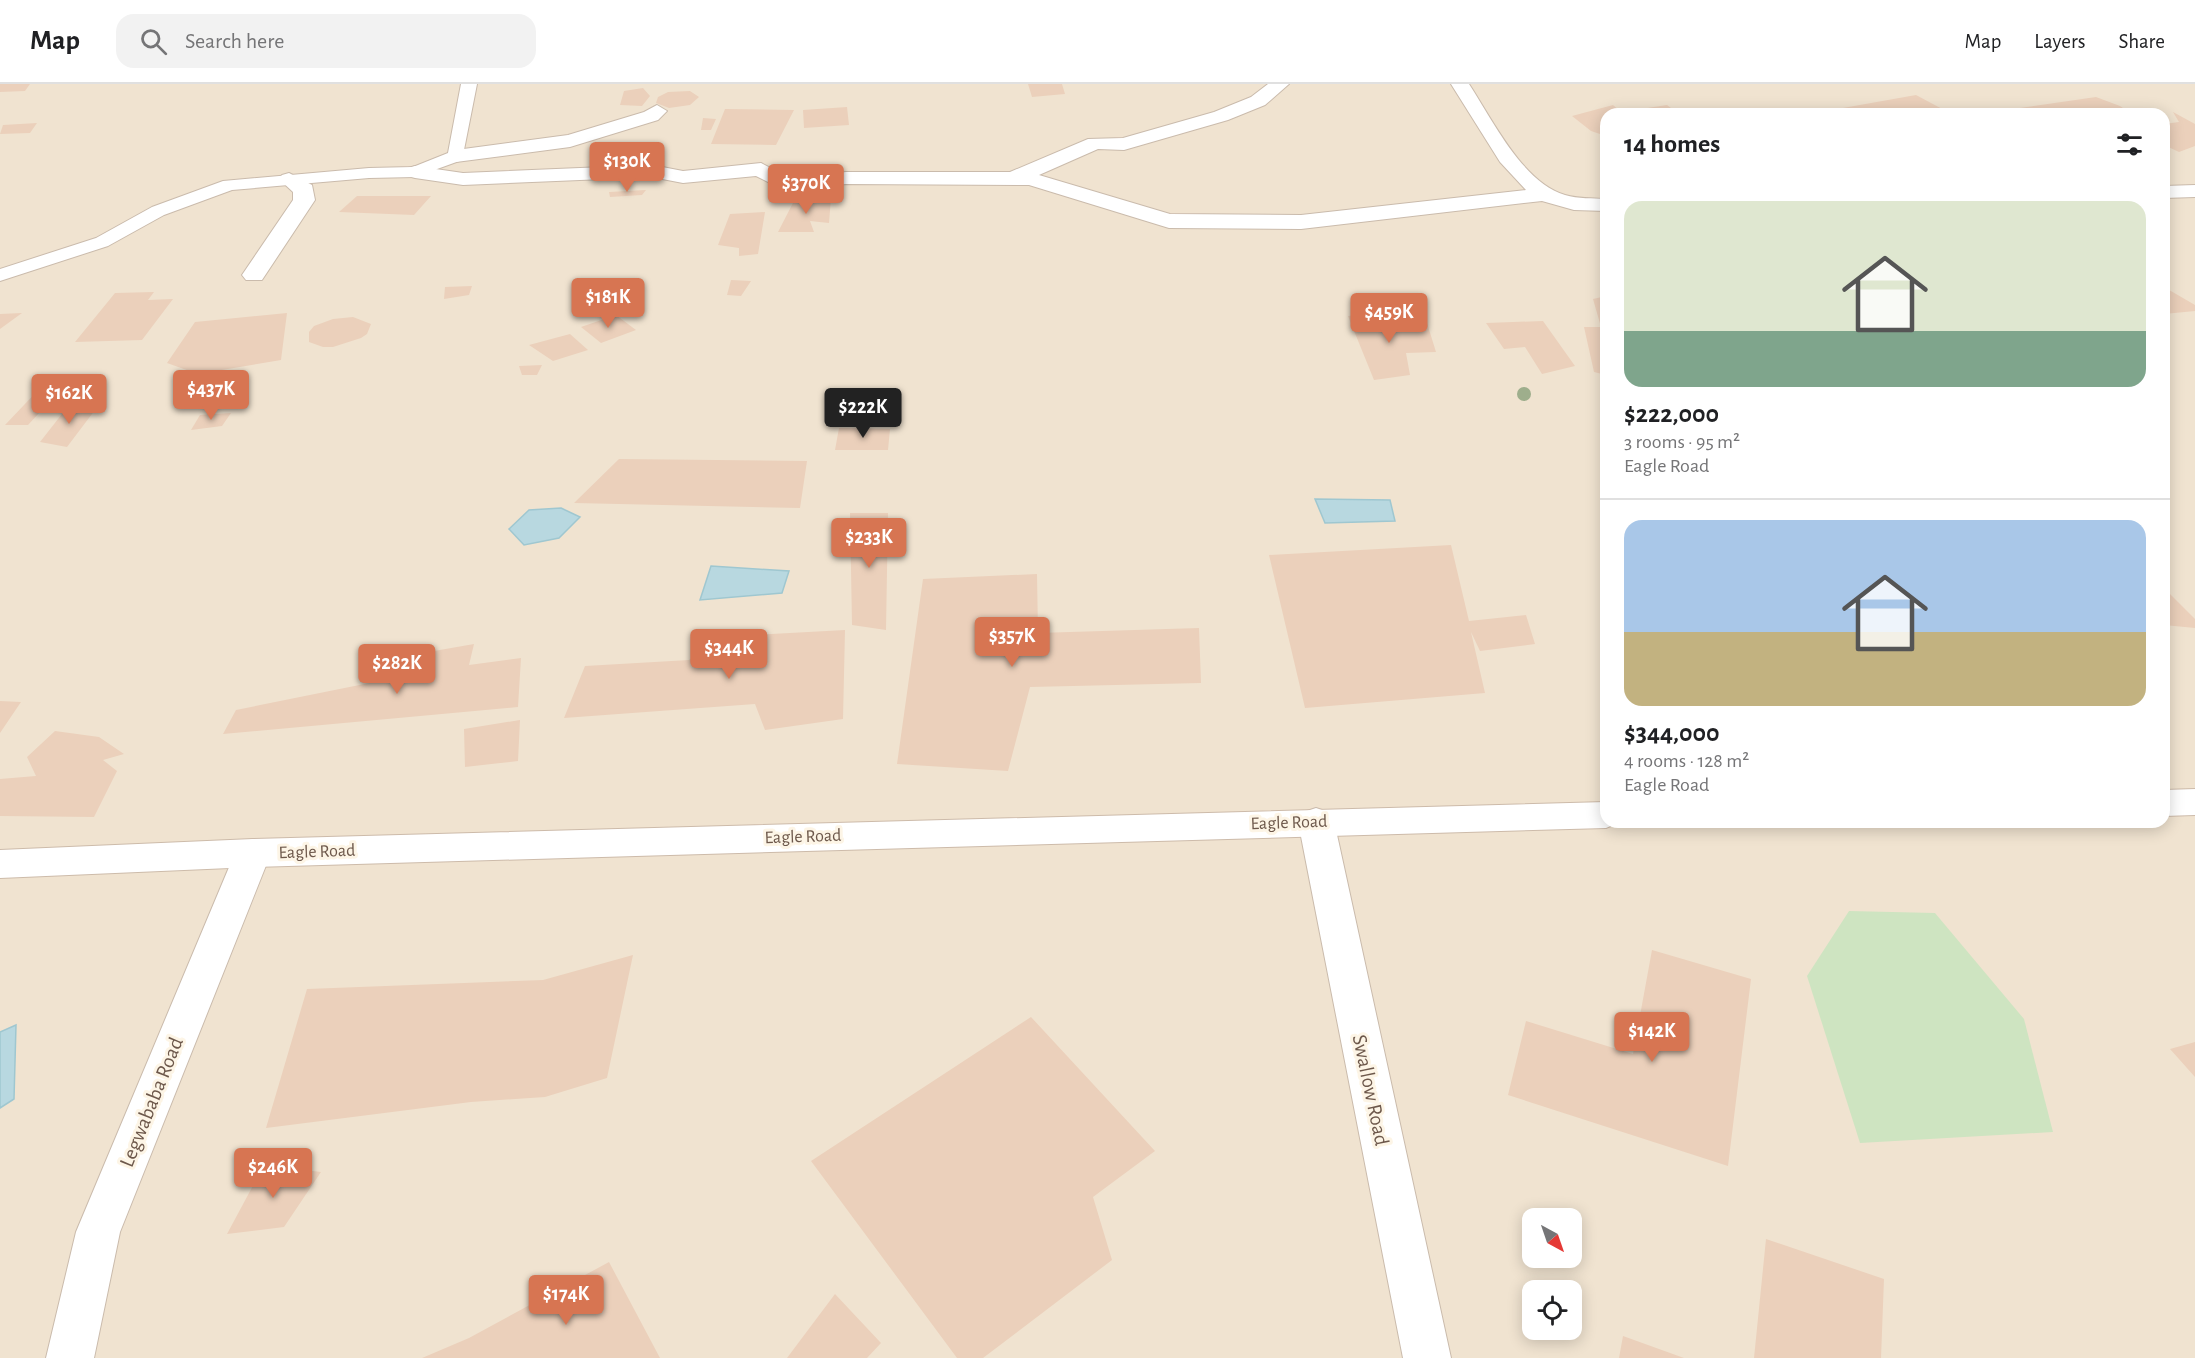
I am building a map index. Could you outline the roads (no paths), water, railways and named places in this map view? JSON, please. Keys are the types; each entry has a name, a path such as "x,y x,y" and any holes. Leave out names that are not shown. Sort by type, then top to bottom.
{"street":[{"path":"1012,178 1095,143 1124,144 1221,116 1258,102 1280,84"},
{"path":"1460,84 1510,162 1545,194"},
{"path":"456,156 570,141 607,132 651,116 657,111"},
{"path":"415,172 463,179 652,171 683,177 761,169 772,178 810,182 846,178 1031,178 1169,220 1301,222 1545,194 1583,205 1600,205"},
{"path":"254,275 304,200 304,190 289,179"},
{"path":"2170,192 2195,191"},
{"path":"2170,803 2195,802"},
{"name":"Eagle Road","path":"0,864 254,852 1316,821 1600,815"},
{"name":"Swallow Road","path":"1316,821 1426,1358"},
{"name":"Legwababa Road","path":"69,1358 98,1232 254,852"}],"lane":[{"path":"0,275 102,242 158,211 229,185 289,179 415,172 456,156 469,84"}],"water":[{"path":"1315,499 1390,500 1395,521 1325,523"},
{"path":"561,508 580,517 559,538 524,545 509,529 529,510"},
{"path":"711,566 789,571 782,593 700,600"},
{"path":"16,1025 14,1099 0,1108 0,1032"}]}
